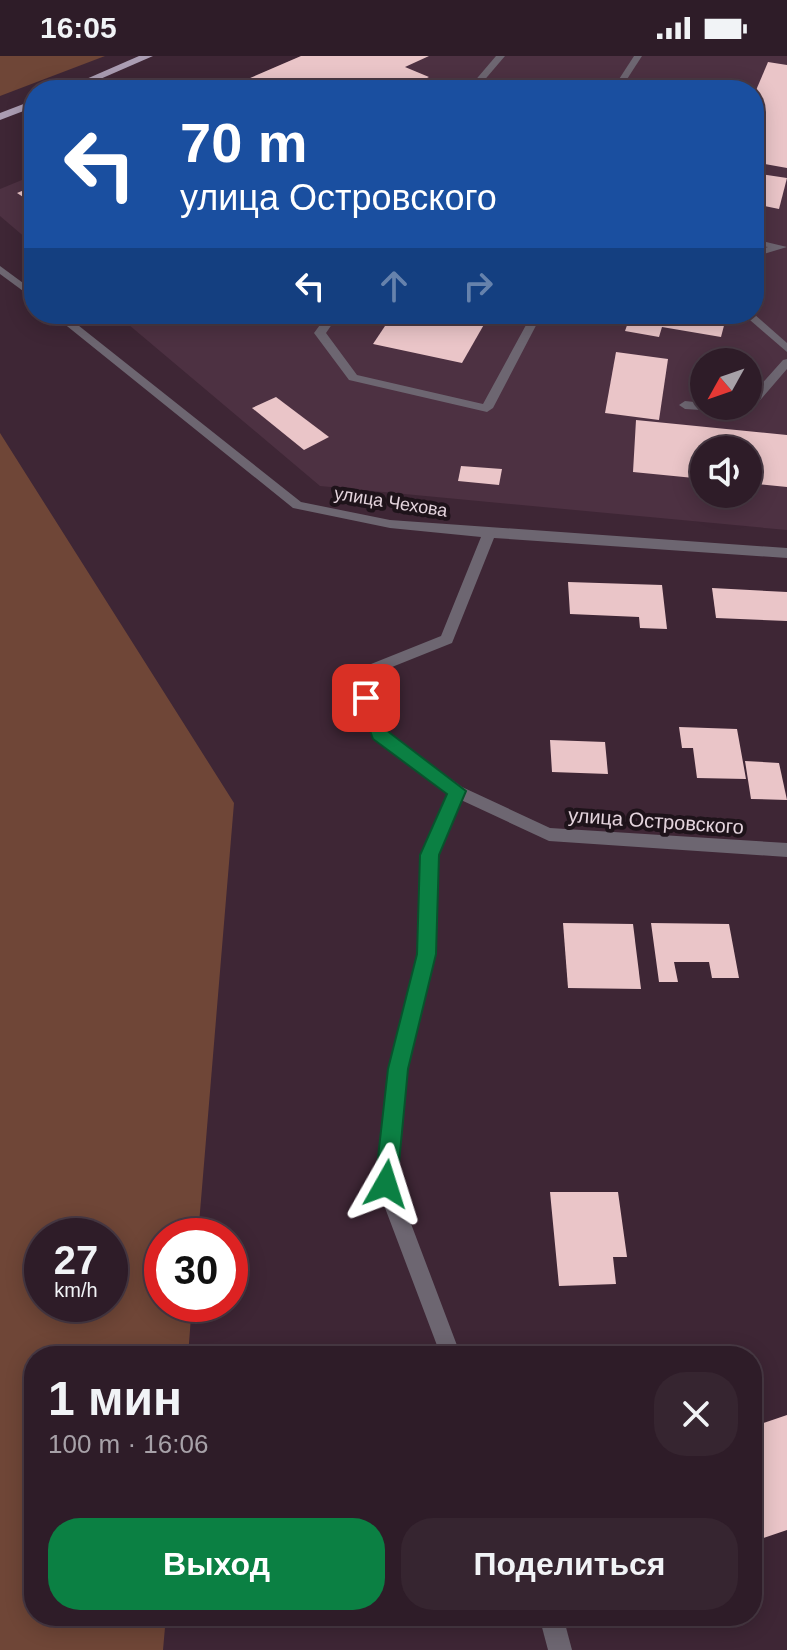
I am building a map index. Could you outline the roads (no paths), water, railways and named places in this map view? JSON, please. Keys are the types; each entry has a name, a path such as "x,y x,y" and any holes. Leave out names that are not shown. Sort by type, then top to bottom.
{"main road":[{"path":"92,80 148,56"},
{"path":"0,117 24,107"}],"street":[{"path":"480,80 501,56"},
{"path":"622,80 638,56"},
{"path":"764,244 782,247 764,252"},
{"path":"0,269 24,288"},
{"name":"улица Чехова","path":"70,324 297,505 390,524 787,553"},
{"path":"327,324 320,333 353,378 487,408 532,324"},
{"path":"759,324 787,349"},
{"path":"685,405 745,410 787,362"},
{"name":"улица Островского","path":"489,533 447,639 376,668 366,698 379,734 457,791 549,834 787,850"},
{"path":"447,1346 386,1184 398,1069 426,954 430,855 457,791"},
{"path":"554,1626 560,1650"}]}
